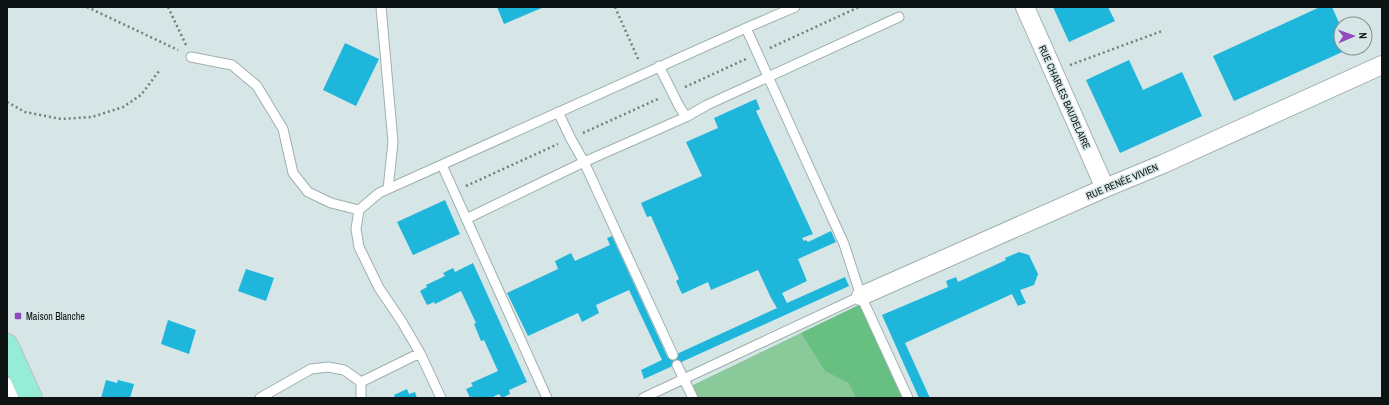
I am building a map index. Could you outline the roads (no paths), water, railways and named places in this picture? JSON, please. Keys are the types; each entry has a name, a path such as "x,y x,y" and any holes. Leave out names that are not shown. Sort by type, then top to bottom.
{"main road":[{"path":"7,345 31,398"}],"street":[{"name":"RUE CHARLES BAUDELAIRE","path":"1025,7 1105,188"},
{"name":"RUE RENÉE VIVIEN","path":"861,296 1105,188 1380,70"}],"lane":[{"path":"381,7 393,142 388,189"},
{"path":"442,398 420,353 402,322 379,288 359,247 356,229 359,210 379,193 660,66 795,7"},
{"path":"466,219 584,162 686,117 768,77 899,18"},
{"path":"746,28 844,244 861,296 908,398"},
{"path":"191,57 232,65 257,86 283,129 293,173 308,192 331,203 359,210"},
{"path":"660,66 686,117"},
{"path":"558,112 584,162 673,355"},
{"path":"442,165 547,398"},
{"path":"643,398 861,296"},
{"path":"361,382 420,353"},
{"path":"678,365 693,398"},
{"path":"260,398 311,369 328,367 344,370 361,382"},
{"path":"7,382 14,398"},
{"path":"361,382 361,398"}],"place":[{"name":"Maison Blanche","path":"18,316"}]}
